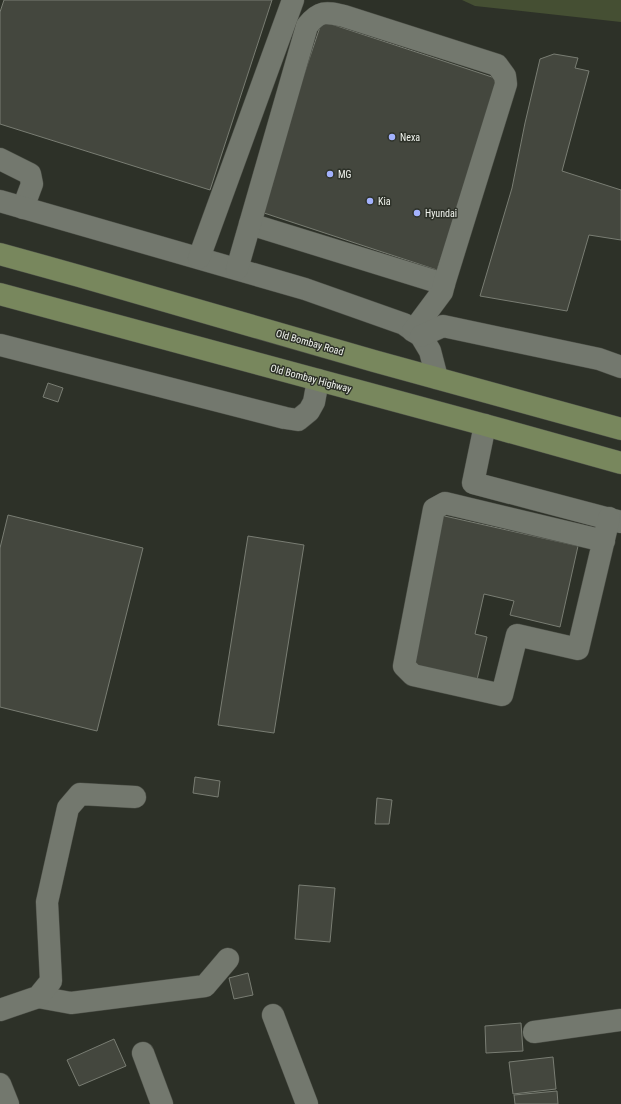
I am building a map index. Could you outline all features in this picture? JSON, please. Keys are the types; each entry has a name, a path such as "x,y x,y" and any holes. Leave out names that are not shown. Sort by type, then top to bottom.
{"main road":[{"name":"Old Bombay Road","path":"0,254 621,429"},
{"name":"Old Bombay Highway","path":"0,294 621,463"}],"street":[{"path":"199,258 293,0"},
{"path":"237,269 307,26 314,18 327,12 344,16 497,65 505,76 506,84 442,292 417,333"},
{"path":"0,159 30,174 32,184 23,208"},
{"path":"0,201 305,289 404,324 417,333 430,350 437,378"},
{"path":"250,224 444,284"},
{"path":"417,333 443,326 599,359 621,367"},
{"path":"0,345 277,416 298,420 309,411 314,402 318,380"},
{"path":"467,508 485,425"},
{"path":"473,483 615,520 604,541 578,649 517,635 502,695 413,674 404,666 434,509 445,503 604,541"},
{"path":"38,997 51,981 47,902 68,808 80,794 135,797"},
{"path":"0,1010 38,997 71,1003 205,986 228,959"},
{"path":"273,1015 307,1104"},
{"path":"534,1032 621,1020"},
{"path":"143,1053 162,1104"},
{"path":"0,1084 8,1104"}],"green space":[{"path":"462,0 621,0 621,22 475,6"}],"building":[{"path":"4,0 272,0 210,190 0,124 0,12"},
{"path":"322,21 501,80 437,270 258,211"},
{"path":"554,54 578,58 575,68 589,71 562,171 621,190 621,240 589,235 567,311 480,296 512,188 540,59"},
{"path":"48,383 63,388 58,402 43,397"},
{"path":"8,515 143,548 97,731 0,707 0,548"},
{"path":"440,515 578,546 560,627 510,615 514,601 484,594 475,634 487,637 476,684 410,670"},
{"path":"248,536 304,545 274,733 218,725"},
{"path":"195,777 220,781 218,797 193,793"},
{"path":"377,798 392,800 389,824 375,824"},
{"path":"299,885 335,888 330,942 295,939"},
{"path":"248,973 253,995 234,999 229,978"},
{"path":"521,1023 523,1051 486,1053 485,1026"},
{"path":"114,1039 126,1066 79,1086 67,1060"},
{"path":"553,1057 556,1089 513,1094 509,1062"},
{"path":"557,1091 558,1104 515,1104 514,1095"}],"place":[{"name":"Nexa","path":"392,137"},
{"name":"MG","path":"330,174"},
{"name":"Kia","path":"370,201"},
{"name":"Hyundai","path":"417,213"}]}
